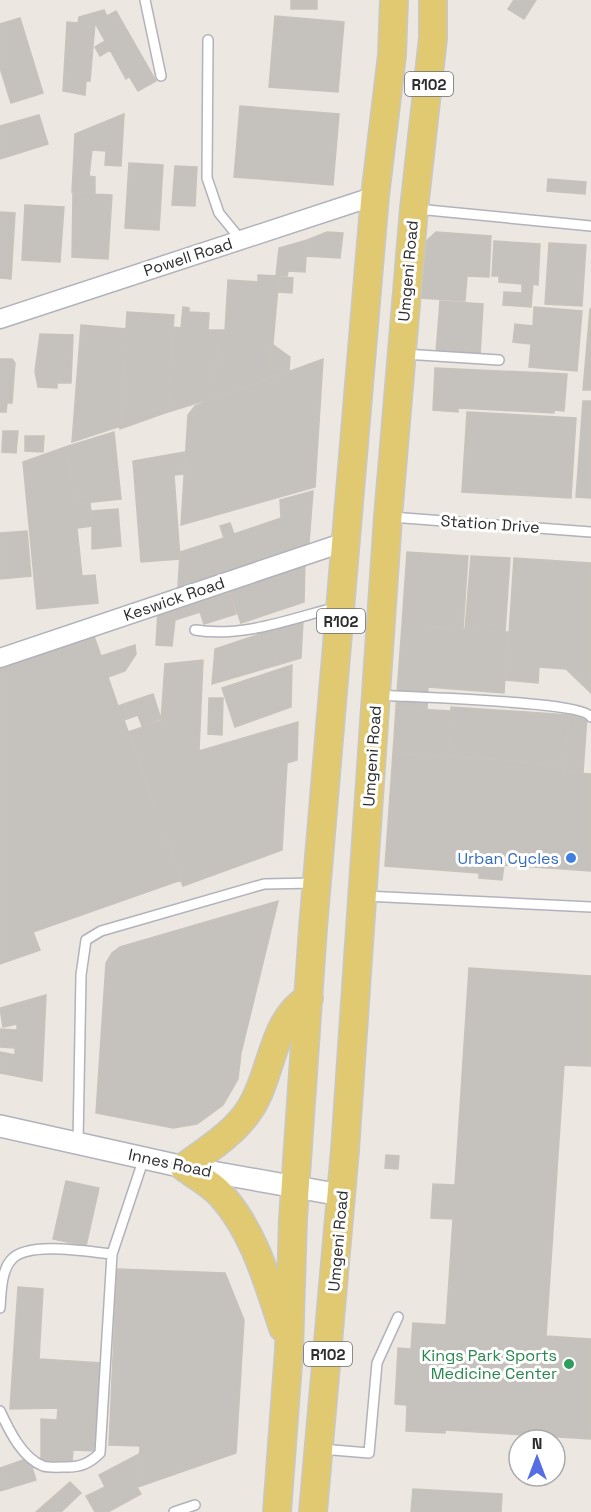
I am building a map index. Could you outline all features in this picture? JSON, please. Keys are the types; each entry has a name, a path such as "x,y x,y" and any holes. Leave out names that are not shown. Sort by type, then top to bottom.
{"main road":[{"name":"R102","path":"277,1512 289,1350 295,1188 317,883 348,541 375,196 392,55 394,0"},
{"name":"Umgeni Road","path":"313,1512 341,1195 388,517 414,209 428,99 434,0"},
{"path":"289,1350 265,1272 244,1228 221,1194 184,1167 229,1133 250,1110 288,1015 296,1005 309,998"}],"street":[{"name":"Powell Road","path":"0,319 375,196"},
{"name":"Keswick Road","path":"0,658 348,541"},
{"name":"Innes Road","path":"0,1126 184,1167 341,1195"}],"lane":[{"path":"145,0 161,76"},
{"path":"208,40 207,178 219,213 241,240"},
{"path":"414,209 591,226"},
{"path":"402,353 499,360"},
{"name":"Station Drive","path":"388,517 591,532"},
{"path":"195,630 210,633 242,632 342,606"},
{"path":"376,695 554,705 583,711 591,717"},
{"path":"78,1143 81,975 86,940 101,931 264,884 317,883"},
{"path":"363,896 591,907"},
{"path":"0,1411 19,1446 30,1458 44,1466 77,1467 91,1462 100,1453 112,1254 144,1158"},
{"path":"0,1308 6,1268 12,1258 25,1252 41,1249 112,1254"},
{"path":"369,1453 377,1364 398,1317"},
{"path":"319,1449 380,1454"},
{"path":"174,1512 195,1505"}],"building":[{"path":"291,0 317,0 317,9 291,9"},
{"path":"514,0 536,0 524,19 508,9"},
{"path":"104,10 107,16 116,11 156,81 138,91 129,76 126,79 110,50 100,56 95,47 105,41 95,23 90,81 86,81 85,95 63,91 67,22 78,23 79,17"},
{"path":"275,16 344,22 338,92 269,87"},
{"path":"20,18 43,93 11,103 0,68 0,24"},
{"path":"240,106 339,114 333,185 234,177"},
{"path":"124,114 121,166 105,165 106,151 92,150 89,176 95,177 95,194 72,192 75,134"},
{"path":"39,115 48,144 0,159 0,126"},
{"path":"129,163 163,165 159,230 125,228"},
{"path":"175,166 197,167 195,206 172,205"},
{"path":"548,179 586,182 585,194 547,191"},
{"path":"73,193 112,195 108,259 72,257"},
{"path":"25,205 64,207 60,262 22,260"},
{"path":"0,212 15,213 11,279 0,278"},
{"path":"327,232 343,233 340,258 306,256 307,240"},
{"path":"436,232 491,236 489,277 467,276 465,301 420,298 424,243"},
{"path":"307,240 305,272 288,271 287,276 276,275 279,248"},
{"path":"494,241 540,244 538,285 533,284 531,307 503,305 504,292 522,293 522,284 499,282 499,276 492,276"},
{"path":"549,243 586,245 582,306 545,304"},
{"path":"258,275 279,276 270,377 214,398 218,330 225,330 228,280 258,282"},
{"path":"280,277 293,278 292,293 279,292"},
{"path":"440,301 483,304 480,356 436,353"},
{"path":"183,307 189,308 189,312 209,313 208,330 218,330 214,398 168,412 173,327 181,328"},
{"path":"534,307 582,311 577,371 529,367 531,344 513,342 515,324 533,326"},
{"path":"590,309 591,390 583,390"},
{"path":"127,312 174,315 168,412 120,429"},
{"path":"81,325 126,329 121,426 72,442"},
{"path":"40,334 73,335 71,383 57,383 57,388 38,387 35,371"},
{"path":"272,344 290,357 289,370 270,377"},
{"path":"0,359 12,359 15,363 12,403 7,403 6,412 0,412"},
{"path":"323,359 315,487 181,525 188,415 195,406"},
{"path":"435,368 567,374 564,411 554,410 554,413 458,408 458,412 433,410"},
{"path":"583,401 591,401 591,498 576,497"},
{"path":"467,412 576,418 571,498 462,492"},
{"path":"3,431 18,431 16,453 2,452"},
{"path":"114,432 121,499 74,504 68,446"},
{"path":"25,436 44,436 43,452 25,451"},
{"path":"68,446 74,504 90,502 92,526 77,528 82,576 95,575 98,603 37,609 23,462"},
{"path":"185,452 183,474 174,475 180,559 141,562 133,461"},
{"path":"313,491 309,543 178,587 180,552 224,538 220,526 230,523 234,534 281,518 280,500"},
{"path":"118,509 121,546 92,549 92,511"},
{"path":"27,531 31,576 0,579 0,533"},
{"path":"407,552 468,556 463,629 402,625"},
{"path":"471,556 510,558 505,632 465,629"},
{"path":"514,558 591,563 591,693 566,669 539,667 538,683 506,680"},
{"path":"305,560 304,602 241,623 228,586"},
{"path":"227,587 236,614 204,624 200,612 175,620 172,646 156,645 158,609"},
{"path":"303,621 301,658 277,665 266,632"},
{"path":"402,625 508,632 504,693 428,687 427,709 396,707"},
{"path":"266,632 277,665 212,684 215,649"},
{"path":"94,636 101,656 135,645 136,654 125,671 108,677 118,706 153,694 161,719 142,726 138,715 124,720 181,880 33,932 40,950 0,964 0,668"},
{"path":"203,660 199,751 298,722 297,760 287,763 282,850 183,886 128,732 161,721 165,664"},
{"path":"292,665 291,707 235,727 222,688"},
{"path":"209,698 223,698 222,735 208,734"},
{"path":"451,707 569,715 565,765 448,756"},
{"path":"396,708 451,711 448,756 393,753"},
{"path":"569,715 587,716 583,773 565,772"},
{"path":"393,753 565,765 564,772 591,774 591,871 504,865 502,880 479,878 479,873 385,866"},
{"path":"278,901 241,1053 238,1079 223,1105 197,1124 173,1128 96,1113 106,963 112,953 120,947"},
{"path":"469,968 591,976 591,1066 564,1065 546,1336 591,1339 591,1439 567,1438 567,1428 507,1428 507,1434 445,1430 445,1433 406,1431 407,1405 395,1404 398,1348 411,1349 413,1323 446,1325 453,1219 431,1218 433,1184 455,1185"},
{"path":"46,995 42,1081 0,1073 0,1052 15,1055 15,1048 0,1047 0,1029 17,1030 17,1024 3,1027 0,1008"},
{"path":"386,1155 399,1156 398,1169 385,1168"},
{"path":"66,1181 99,1188 86,1246 53,1239"},
{"path":"117,1269 225,1273 244,1320 236,1453 138,1487 140,1446 109,1445"},
{"path":"18,1287 43,1289 39,1359 102,1363 97,1451 73,1450 72,1462 41,1460 41,1419 57,1420 58,1408 10,1409"},
{"path":"139,1454 137,1487 141,1494 108,1512 95,1512 86,1496 105,1487 99,1475"},
{"path":"29,1458 36,1480 0,1491 0,1468"},
{"path":"70,1482 81,1493 61,1512 36,1512"},
{"path":"413,1489 502,1494 501,1512 411,1512"}],"place":[{"name":"Urban Cycles","path":"571,858"},
{"name":"Kings Park Sports Medicine Center","path":"569,1364"}]}
